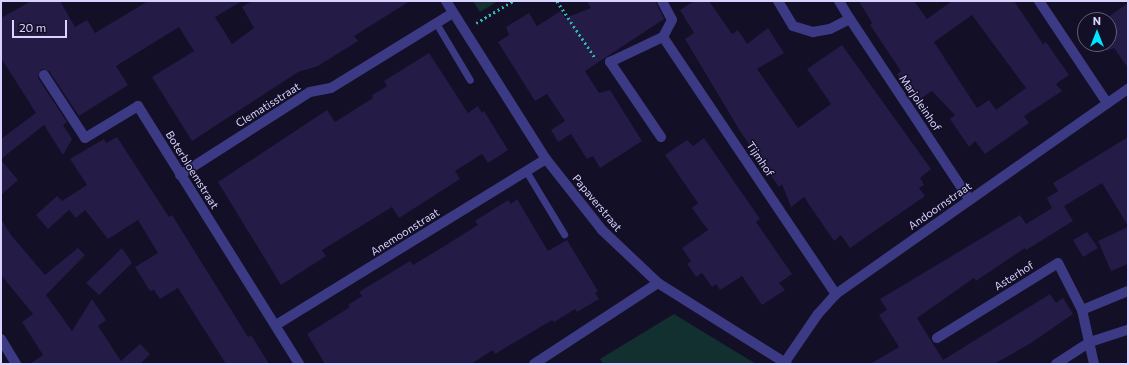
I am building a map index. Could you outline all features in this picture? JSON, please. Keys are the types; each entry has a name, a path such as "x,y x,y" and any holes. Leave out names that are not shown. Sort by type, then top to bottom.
{"street":[{"name":"Papaverstraat","path":"446,1 546,159 602,230 658,283 745,340 786,363"},
{"path":"661,137 610,62 663,36 672,20 662,1"},
{"path":"778,1 793,26 812,32 830,29 850,19"},
{"name":"Marjoleinhof","path":"839,1 970,200"},
{"path":"1039,1 1107,103"},
{"name":"Clematisstraat","path":"180,175 310,92 331,88 453,13"},
{"name":"Tijmhof","path":"663,36 836,294"},
{"name":"Boterbloemstraat","path":"44,75 85,138 138,106 300,364"},
{"name":"Andoornstraat","path":"786,363 818,314 836,294 1128,89"},
{"name":"Anemoonstraat","path":"276,326 546,159"},
{"name":"Asterhof","path":"937,338 1058,263 1082,310"},
{"path":"534,364 658,283"},
{"path":"1094,364 1082,310 1128,290"},
{"path":"1056,364 1090,342 1128,330"},
{"path":"1,339 16,364"}],"lane":[{"path":"436,23 470,80"},
{"path":"526,171 564,234"}],"path":[{"path":"464,31 513,1"},
{"path":"557,1 599,64 610,62"}],"green space":[{"path":"473,1 498,1 480,12"},
{"path":"674,314 756,364 603,364 600,359"}],"building":[{"path":"31,1 60,1 75,27 87,20 95,33 148,1 242,1 215,17 232,44 254,28 242,7 252,1 410,1 354,36 358,41 318,66 298,72 192,141 152,77 194,51 179,27 116,66 128,85 79,116 49,71 41,69 38,78 67,122 63,125 72,139 63,155 44,125 1,159 1,139 36,113 1,58 1,18"},
{"path":"587,1 655,1 664,19 585,71 599,93 610,90 642,141 600,168 593,156 587,159 571,134 558,142 551,130 565,121 547,94 535,101 498,42 509,35 506,27 529,13 537,26 561,11 565,18 591,8"},
{"path":"694,1 709,1 732,34 738,30 747,44 768,28 784,53 757,69 798,128 831,104 807,69 842,45 931,169 920,178 924,185 919,188 925,196 850,248 841,235 834,241 804,197 791,207 782,184 779,187 740,131 685,39 694,33 680,10"},
{"path":"859,1 914,1 927,19 952,1 1014,1 1043,44 1046,42 1069,75 1056,84 1062,91 1024,116 1029,123 985,154 975,141 969,147 950,119 955,115 932,91 916,102 897,74 901,71 870,25 872,23","holes":["972,15 1026,88 996,110 989,100 977,108 934,42"]},
{"path":"1128,3 1128,68 1117,52 1117,12 1115,12"},
{"path":"429,53 468,113 478,106 482,113 484,111 508,150 488,163 482,154 455,171 460,179 399,218 392,207 322,250 326,256 281,285 218,182 327,110 335,122 373,98 372,95 387,86 384,81"},
{"path":"117,137 169,217 172,215 248,337 251,335 269,364 226,364 178,288 160,299 154,290 150,291 135,267 158,253 138,220 108,239 85,210 76,218 69,210 48,229 36,215 57,196 62,201 87,185 70,159 104,139 106,143"},
{"path":"1128,137 1128,226 1102,183 1064,206 1073,221 1026,250 1025,248 976,281 974,278 917,318 943,360 1050,294 1056,303 1063,298 1073,314 1031,343 994,364 870,364 899,347 879,315 887,310 880,299 1020,215 1026,224 1052,208 1047,198 1058,191 1053,183"},
{"path":"704,138 760,219 756,222 792,274 779,283 785,290 762,305 742,276 720,290 716,284 712,287 702,273 696,277 687,264 691,261 682,248 708,230 692,208 698,203 665,155 687,140 693,146"},
{"path":"1,160 18,180 1,195"},
{"path":"517,199 548,251 567,240 598,291 595,293 599,299 577,312 575,309 554,322 552,320 495,354 493,350 471,364 325,364 307,334 350,307 348,305 362,296 359,292 410,261 413,265 478,225 475,221 508,200 511,204"},
{"path":"1,219 11,235 45,275 78,248 85,255 46,295 72,331 92,299 106,320 98,326 121,361 140,344 150,354 140,364 30,364 43,355 22,322 33,314 1,275"},
{"path":"1128,227 1128,264 1111,271 1098,241"},
{"path":"1087,232 1098,248 1083,257 1073,240"},
{"path":"122,248 132,263 99,295 86,283"}]}
